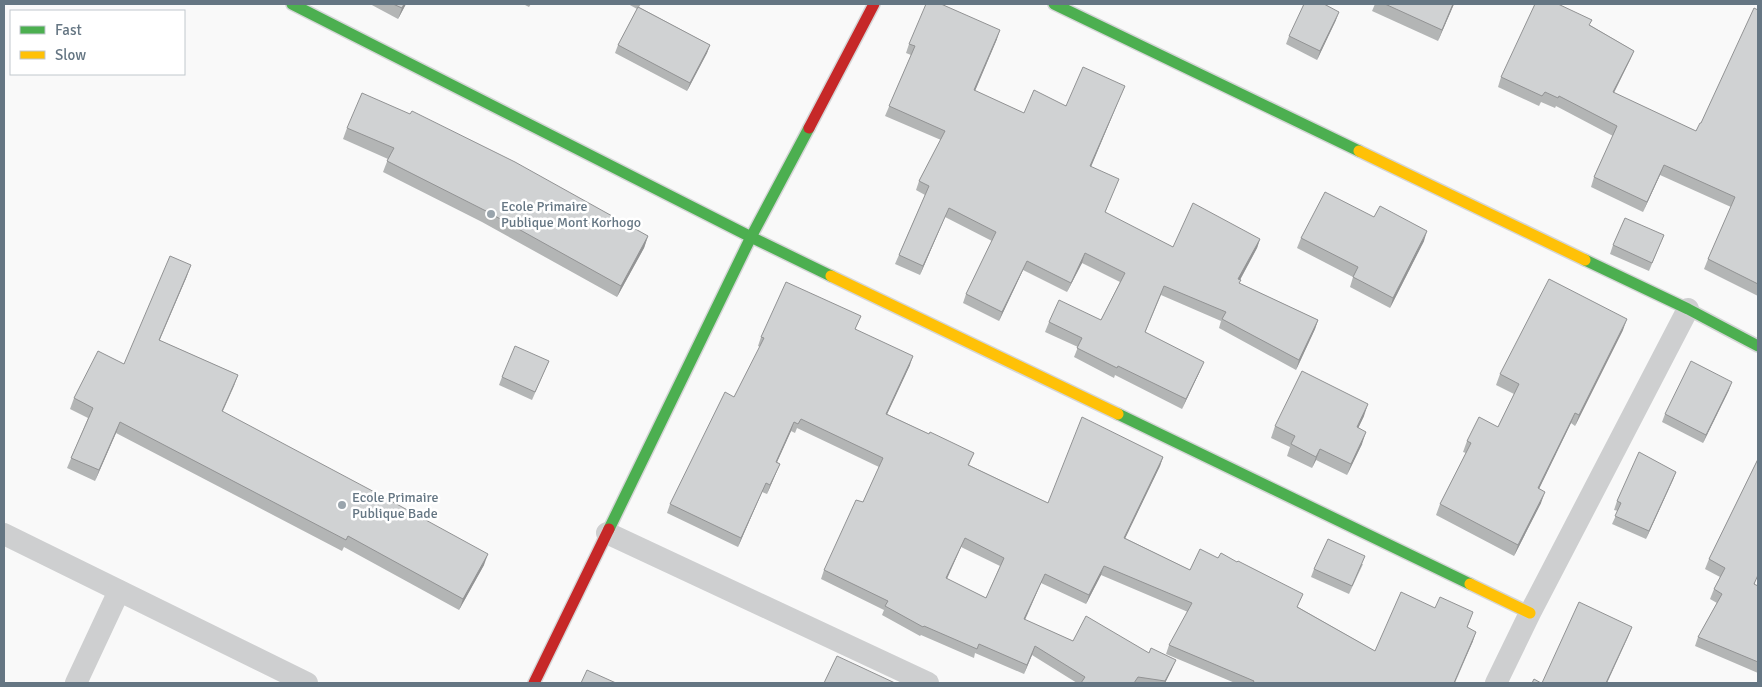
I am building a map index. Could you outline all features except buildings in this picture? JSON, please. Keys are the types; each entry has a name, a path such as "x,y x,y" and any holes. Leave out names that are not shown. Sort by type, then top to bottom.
{"street":[{"path":"292,4 751,237 1530,613"},
{"path":"534,683 751,237 874,4"},
{"path":"1054,4 1688,309 1758,346"},
{"path":"1496,683 1530,613 1688,309"},
{"path":"607,533 928,683"},
{"path":"4,534 307,683"},
{"path":"76,683 119,591"}],"traffic: fast":[{"path":"292,4 831,276"},
{"path":"1054,4 1359,151"},
{"path":"609,529 751,237 809,128"},
{"path":"1585,260 1688,309 1758,346"},
{"path":"1118,414 1470,584"}],"traffic: slow":[{"path":"1359,151 1585,260"},
{"path":"831,276 1118,414"},
{"path":"1470,584 1530,613"}],"traffic: jam":[{"path":"809,128 874,4"},
{"path":"534,683 609,529"}],"place":[{"name":"Ecole Primaire Publique Mont Korhogo","path":"491,214"},
{"name":"Ecole Primaire Publique Bade","path":"342,505"}]}
